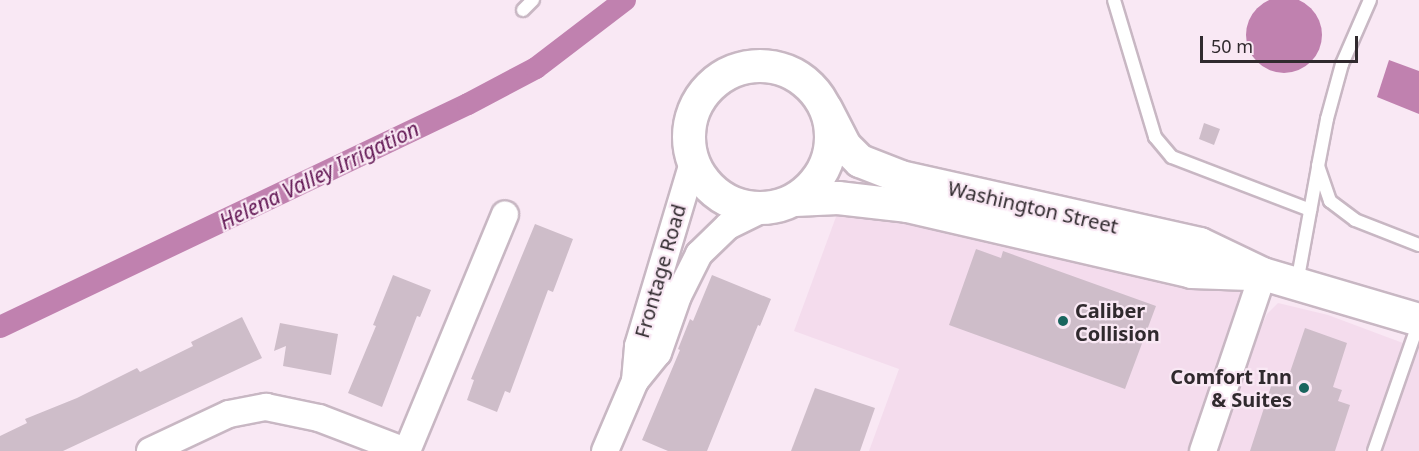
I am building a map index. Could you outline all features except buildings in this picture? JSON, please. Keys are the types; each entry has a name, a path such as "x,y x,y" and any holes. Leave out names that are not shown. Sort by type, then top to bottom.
{"street":[{"path":"755,66 777,68 798,76 815,90 826,109 832,135 828,161 815,184 795,200 763,209 741,207 721,197 704,182 693,163 689,141 691,119 700,99 714,82 734,71 755,66"},
{"name":"Washington Street","path":"826,109 846,146 860,161 901,177 1200,244 1263,274 1419,320"},
{"name":"Frontage Road","path":"635,381 638,346 693,163"},
{"name":"Washington Street","path":"795,200 838,198 907,206 1192,272 1263,274"},
{"name":"Frontage Road","path":"605,451 635,381 658,352 678,296 699,254 728,226 763,209"},
{"path":"150,451 229,414 266,407 319,418 406,451 505,214"},
{"path":"1203,451 1263,274"}],"lane":[{"path":"523,10 533,0"},
{"path":"1114,0 1155,137 1172,157 1310,210"},
{"path":"1297,284 1327,119 1342,64 1370,0"},
{"path":"1318,166 1330,201 1354,220 1419,245"},
{"path":"1374,451 1419,320"}],"shaded area":[{"path":"1284,-3 1298,0 1311,8 1319,21 1322,35 1319,49 1311,62 1298,70 1284,73 1270,70 1257,62 1249,49 1246,35 1249,21 1257,8 1270,0"},
{"path":"1389,60 1419,71 1419,114 1377,97"},
{"path":"840,206 908,217 1245,290 1190,451 869,451 899,369 794,331"},
{"path":"1278,303 1328,315 1419,349 1419,451 1218,451 1261,327 1267,314"}],"waterway":[{"name":"Helena Valley Irrigation","path":"0,327 468,104 536,68 625,0"}],"place":[{"name":"Caliber Collision","path":"1063,321"},
{"name":"Comfort Inn & Suites","path":"1304,388"}]}
